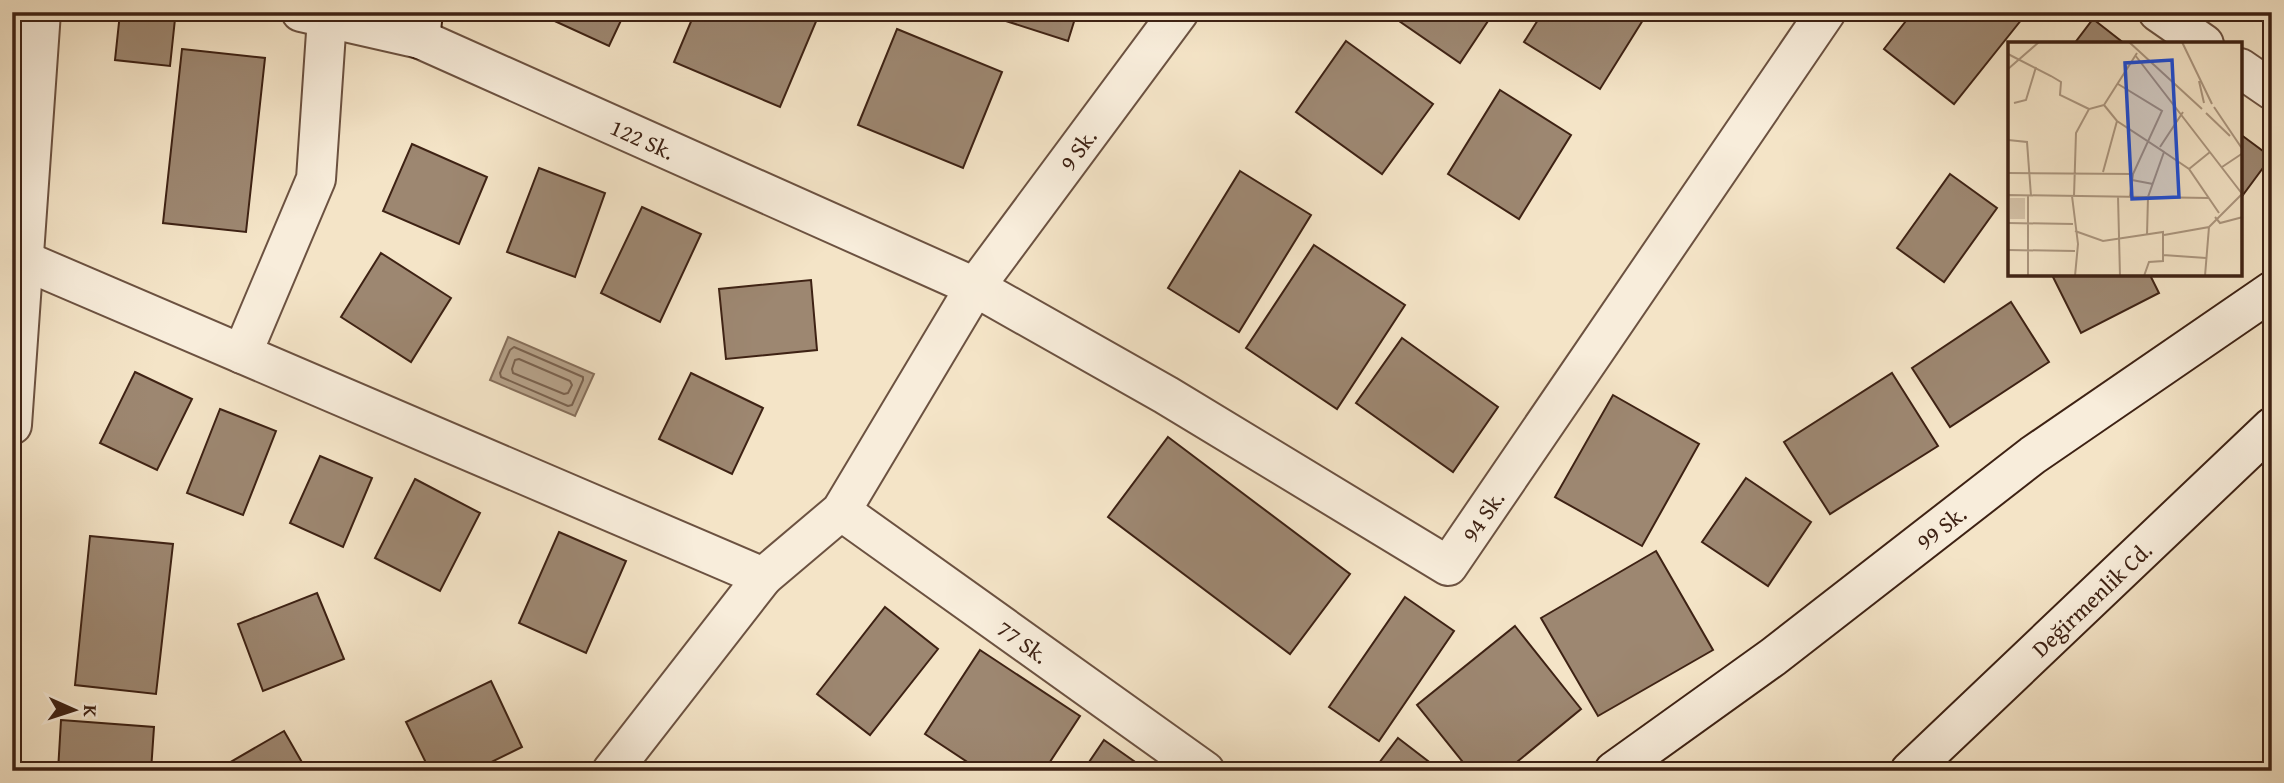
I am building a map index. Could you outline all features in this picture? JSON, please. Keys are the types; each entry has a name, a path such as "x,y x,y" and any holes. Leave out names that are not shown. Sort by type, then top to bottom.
{"street":[{"path":"12,425 18,260 41,12"},
{"name":"9 Sk.","path":"612,771 763,577 841,511 975,287 1179,12"},
{"name":"94 Sk.","path":"975,287 1166,395 1448,566 1826,12"},
{"path":"2158,12 2201,42"},
{"path":"242,354 316,179 314,15"},
{"name":"122 Sk.","path":"314,15 421,26 975,287"},
{"path":"2242,69 2272,90"},
{"path":"18,260 763,577"},
{"name":"99 Sk.","path":"1614,771 1773,657 2033,455 2272,291"},
{"name":"Değirmenlik Cd.","path":"1910,771 2272,427"},
{"name":"77 Sk.","path":"841,511 1205,771"}],"water":[{"path":"508,337 594,374 575,416 490,380"}],"building":[{"path":"535,12 625,12 609,46"},
{"path":"695,12 820,12 780,107 674,62"},
{"path":"978,12 1077,12 1068,41"},
{"path":"1386,12 1494,12 1460,63"},
{"path":"1543,12 1648,12 1600,89 1524,42"},
{"path":"1913,12 2013,12 2022,19 1954,104 1884,49"},
{"path":"120,13 175,19 170,66 115,60"},
{"path":"2093,19 2122,42 2076,42"},
{"path":"897,29 1002,72 963,168 858,125"},
{"path":"1346,41 1433,104 1382,174 1296,112"},
{"path":"182,49 265,58 246,232 163,223"},
{"path":"1500,90 1571,135 1519,219 1448,174"},
{"path":"2242,135 2271,157 2242,196"},
{"path":"412,144 487,177 459,244 383,211"},
{"path":"539,168 605,193 575,277 507,252"},
{"path":"1240,171 1311,215 1239,332 1168,288"},
{"path":"1950,174 1997,208 1944,282 1897,248"},
{"path":"642,207 701,234 660,322 601,293"},
{"path":"1314,245 1405,305 1337,409 1246,348"},
{"path":"381,253 451,298 411,362 341,317"},
{"path":"2052,276 2150,276 2159,293 2081,333"},
{"path":"811,280 817,350 726,359 719,289"},
{"path":"2011,302 2049,362 1950,427 1912,368"},
{"path":"1402,338 1498,407 1453,472 1356,403"},
{"path":"135,372 192,399 157,470 100,443"},
{"path":"691,373 763,408 732,474 659,439"},
{"path":"1892,373 1938,446 1830,514 1784,442"},
{"path":"1613,395 1699,444 1642,546 1555,497"},
{"path":"220,409 276,431 243,515 187,493"},
{"path":"1168,437 1350,574 1290,654 1108,517"},
{"path":"320,456 372,478 343,547 290,523"},
{"path":"1746,478 1811,522 1768,586 1702,542"},
{"path":"415,479 480,513 440,591 375,558"},
{"path":"559,532 626,561 586,653 519,623"},
{"path":"90,536 173,544 156,694 75,685"},
{"path":"1656,551 1713,650 1598,716 1541,618"},
{"path":"317,593 344,659 263,691 238,624"},
{"path":"1405,597 1454,631 1379,741 1329,707"},
{"path":"885,607 938,649 870,735 817,694"},
{"path":"1515,626 1581,709 1506,771 1470,771 1417,705"},
{"path":"980,650 1080,716 1044,771 981,771 925,734"},
{"path":"491,681 522,747 473,771 430,771 406,722"},
{"path":"61,720 154,727 151,771 58,771"},
{"path":"284,731 307,771 215,771"},
{"path":"1398,738 1441,771 1373,771"},
{"path":"1104,740 1148,771 1083,771"}]}
